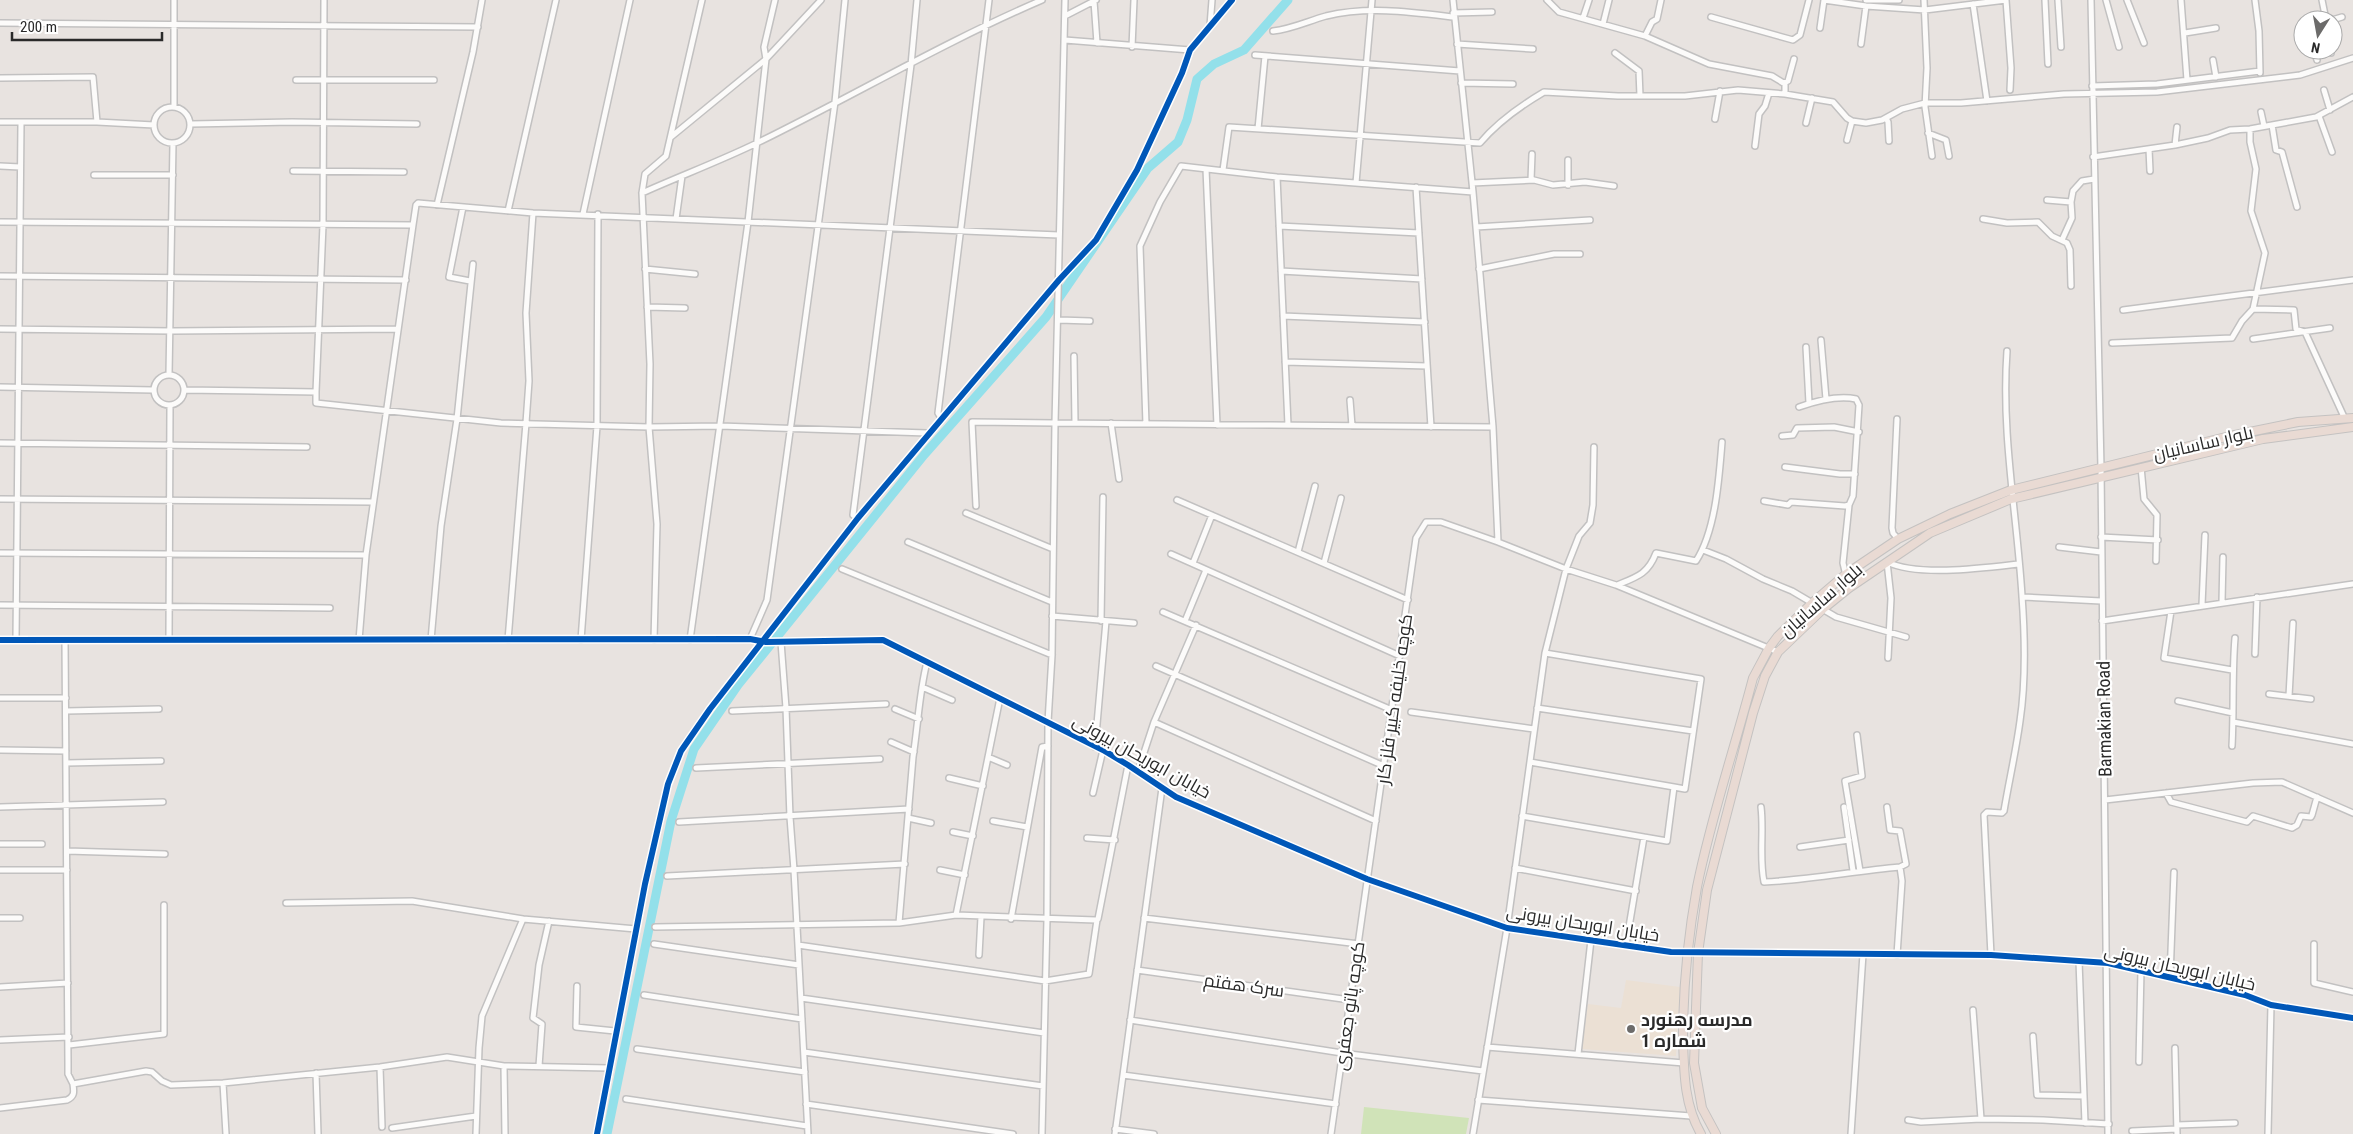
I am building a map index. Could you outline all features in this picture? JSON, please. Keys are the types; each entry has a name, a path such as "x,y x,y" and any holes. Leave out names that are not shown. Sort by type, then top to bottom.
{"highway":[{"name":"بلوار ساسانیان","path":"1716,1134 1702,1108 1694,1063 1698,953 1707,890 1753,713 1765,676 1778,652 1822,609 1849,588 1930,533 2011,499 2239,434 2298,422 2349,418"},
{"name":"بلوار ساسانیان","path":"1701,1134 1690,1116 1684,1063 1683,1020 1688,953 1697,888 1754,678 1769,648 1778,636 1846,574 1898,539 1950,514 2011,490 2101,472 2142,467 2263,439 2351,427"}],"street":[{"path":"174,0 174,107"},
{"path":"324,0 322,279 316,403 457,419 526,423 649,427 720,426 928,433"},
{"path":"437,205 478,27 482,0"},
{"path":"508,211 556,0"},
{"path":"583,214 630,0"},
{"path":"654,640 657,524 649,427 650,364 642,193 645,174 666,156 702,0"},
{"path":"690,640 748,222 766,59 764,46 776,0"},
{"path":"670,137 766,59 821,0"},
{"path":"750,639 767,600 835,102 845,0"},
{"path":"858,518 852,515 891,229 917,0"},
{"path":"941,418 938,414 989,0"},
{"path":"642,193 756,144 835,102 911,65 986,24 1042,0"},
{"path":"1042,1134 1047,919 1048,722 1052,655 1055,423 1059,320 1059,235 1065,0"},
{"path":"1132,47 1134,0"},
{"path":"1210,27 1212,0"},
{"path":"597,1134 615,1031 636,929 668,784 681,751 710,709 765,642 858,518 928,433 1059,280 1096,240 1137,170 1182,73 1190,50 1232,0"},
{"path":"1356,183 1372,0"},
{"path":"1453,0 1480,269 1493,427 1498,542 1566,570 1616,585 1778,652"},
{"path":"1547,0 1559,12 1645,36 1709,64 1772,76 1784,83"},
{"path":"1583,18 1589,0"},
{"path":"1602,24 1609,0"},
{"path":"1645,36 1652,22 1656,19 1661,0"},
{"path":"1711,17 1793,40 1800,34 1808,0"},
{"path":"1820,28 1824,0 1866,6 1925,10 2006,0 2010,90"},
{"path":"1866,0 1898,0"},
{"path":"1924,0 1925,103 1932,156"},
{"path":"2045,0 2048,64"},
{"path":"2058,0 2061,47"},
{"name":"Barmakian Road","path":"2091,0 2101,472 2101,601 2108,963 2108,1134"},
{"path":"2106,0 2119,47"},
{"path":"2127,0 2144,42"},
{"path":"2181,0 2185,33 2187,80"},
{"path":"2254,0 2259,31 2261,78"},
{"path":"1065,16 1095,1 1097,43"},
{"path":"1973,4 1986,101"},
{"path":"1861,44 1866,6"},
{"path":"1273,31 1285,30 1326,16 1371,10 1453,15 1492,12"},
{"path":"0,22 478,27"},
{"path":"2185,33 2216,28"},
{"path":"1065,40 1132,47 1190,50"},
{"path":"1456,44 1533,49"},
{"path":"1615,54 1639,71 1640,96"},
{"path":"1255,55 1460,71"},
{"path":"1258,129 1264,56"},
{"path":"1784,83 1788,80 1794,58"},
{"path":"1223,170 1229,127 1468,143 1480,142 1498,123 1507,120 1544,92 1640,96 1685,96 1720,91 1785,94 1833,102 1852,122 1874,122 1902,109 1925,103 2157,92 2308,73 2332,63 2353,58"},
{"path":"2213,60 2216,76"},
{"path":"2092,86 2149,85 2260,71"},
{"path":"0,78 93,77 96,122"},
{"path":"296,80 434,80"},
{"path":"1461,83 1513,84"},
{"path":"1784,83 1785,94"},
{"path":"2324,90 2330,110"},
{"path":"1715,118 1720,91"},
{"path":"1755,146 1758,119 1769,93"},
{"path":"1806,124 1812,98"},
{"path":"2093,158 2175,145 2230,130 2250,129 2319,116 2351,98 2353,105"},
{"path":"174,107 185,112 191,124 186,137 173,144 160,139 156,134 154,125 161,111 174,107"},
{"path":"2261,112 2264,126"},
{"path":"2319,116 2332,152"},
{"path":"1886,118 1889,141"},
{"path":"0,122 96,122 154,125"},
{"path":"1847,140 1852,122"},
{"path":"16,640 21,123"},
{"path":"191,124 417,124"},
{"path":"2272,125 2276,150 2282,152 2297,207"},
{"path":"2175,145 2178,127"},
{"path":"2112,343 2232,338 2242,321 2253,309 2265,253 2251,211 2256,169 2250,142 2250,129"},
{"path":"1928,133 1946,140 1949,156"},
{"path":"169,374 172,331 173,144"},
{"path":"2149,149 2150,171"},
{"path":"1531,180 1532,154"},
{"path":"1568,160 1568,185"},
{"path":"0,166 20,166"},
{"path":"1146,424 1140,246 1160,202 1181,166 1276,177 1473,192"},
{"path":"1206,169 1217,425"},
{"path":"293,171 404,172"},
{"path":"94,175 172,175"},
{"path":"676,219 682,176"},
{"path":"1276,177 1288,425"},
{"path":"2062,240 2072,218 2071,202 2077,184 2094,179"},
{"path":"1472,183 1531,180 1553,184 1568,185 1585,182 1614,186"},
{"path":"1416,187 1431,427"},
{"path":"2047,200 2071,202"},
{"path":"359,640 366,554 417,204 533,213 598,214 643,218 818,226 1059,235"},
{"path":"463,207 449,277 470,280"},
{"path":"508,640 529,382 526,313 533,213"},
{"path":"581,640 597,426 598,214"},
{"path":"1983,219 2007,223 2038,222 2052,236 2067,243 2070,250 2071,286"},
{"path":"1476,227 1590,220"},
{"path":"0,222 172,222 413,226"},
{"path":"1279,226 1419,233"},
{"path":"1480,269 1554,254 1580,254"},
{"path":"431,640 440,526 457,419 473,264"},
{"path":"645,269 695,274"},
{"path":"1281,271 1422,278"},
{"path":"0,276 172,276 406,280"},
{"path":"2122,310 2353,280"},
{"path":"647,307 685,308"},
{"path":"2253,309 2294,310 2296,329 2305,332 2349,418 2351,427"},
{"path":"1283,316 1424,322"},
{"path":"1059,320 1090,320"},
{"path":"2254,339 2330,328"},
{"path":"0,329 172,331 398,329"},
{"path":"1821,340 1826,400"},
{"path":"1806,347 1809,403"},
{"path":"1991,955 1984,815 1987,812 2002,813 2004,811 2020,721 2024,678 2022,597 2011,499 2005,388 2007,351"},
{"path":"1074,356 1075,423"},
{"path":"1285,362 1427,366"},
{"path":"169,374 180,379 184,390 181,400 170,406 159,402 153,390 158,379 169,374"},
{"path":"0,387 153,390"},
{"path":"184,390 316,392"},
{"path":"1799,407 1826,400 1856,399 1859,404 1860,415 1853,496 1849,505 1843,563 1849,588"},
{"path":"1350,400 1352,426"},
{"path":"169,639 170,406"},
{"path":"1896,418 1892,528 1893,533 1898,539"},
{"path":"976,506 972,422 1493,427"},
{"path":"1111,424 1119,479"},
{"path":"1782,436 1793,435 1797,428 1834,426 1858,432"},
{"path":"1616,585 1637,577 1651,566 1656,552 1696,561 1703,550 1719,476 1722,442"},
{"path":"0,443 307,447"},
{"path":"1473,1134 1507,928 1545,653 1566,570 1579,536 1590,523 1593,505 1594,446"},
{"path":"1785,467 1855,474"},
{"path":"2142,467 2144,499 2157,515 2158,540 2156,561"},
{"path":"1298,552 1315,486"},
{"path":"1095,746 1103,621 1103,497"},
{"path":"1324,563 1341,498"},
{"path":"0,499 373,502"},
{"path":"1177,500 1408,600"},
{"path":"1764,500 1788,505 1792,502 1849,505"},
{"path":"966,513 1053,549"},
{"path":"1192,564 1212,515"},
{"name":"کوچه خلیفه کبیر فلز کار","path":"1367,878 1416,538 1426,522 1441,522 1498,542"},
{"path":"2202,605 2205,535"},
{"path":"2101,537 2158,540"},
{"path":"908,542 1052,602"},
{"path":"2058,548 2101,552"},
{"path":"1703,550 1726,559 1836,617 1906,637"},
{"path":"0,553 366,554"},
{"path":"1171,554 1400,656"},
{"path":"2222,602 2224,557"},
{"path":"1888,658 1891,588 1887,562 1904,568 1936,569 2019,564"},
{"path":"842,569 1052,655"},
{"path":"1185,622 1206,570"},
{"path":"2102,621 2353,584"},
{"path":"2022,597 2101,601"},
{"path":"2255,654 2257,597"},
{"path":"0,605 330,608"},
{"path":"2171,611 2164,658 2232,670"},
{"path":"1163,612 1392,710"},
{"path":"1052,616 1134,623"},
{"path":"2290,696 2293,623"},
{"path":"1138,771 1154,722 1196,625"},
{"path":"2232,746 2234,722 2232,670 2235,638"},
{"name":"خیابان ابوریحان بیرونی","path":"0,640 750,639 765,642 883,640 1103,750 1128,764 1176,797 1367,878 1507,928 1626,946 1688,953 1991,955 2108,963 2245,995 2271,1005 2353,1018"},
{"path":"0,1108 67,1100 74,1093 73,1084 68,1074 65,640"},
{"path":"778,642 786,708 790,817 808,1134"},
{"path":"1530,762 1685,788 1701,679 1545,653"},
{"path":"899,923 914,752 927,662"},
{"path":"1156,666 1384,766"},
{"path":"922,687 952,700"},
{"path":"2269,694 2311,699"},
{"path":"0,698 66,698"},
{"path":"956,915 1000,698"},
{"path":"2178,701 2233,713"},
{"path":"732,711 886,704"},
{"path":"1537,708 1693,731"},
{"path":"66,711 159,709"},
{"path":"895,709 919,720"},
{"path":"1411,712 1534,729"},
{"path":"1154,722 1376,821"},
{"path":"2234,722 2353,744"},
{"path":"1857,735 1862,776 1845,781 1860,871"},
{"path":"891,742 914,752"},
{"path":"1011,919 1042,747 1048,746"},
{"path":"0,750 66,751"},
{"path":"1094,793 1103,750"},
{"path":"988,757 1007,765"},
{"path":"696,768 880,759"},
{"path":"66,763 161,761"},
{"path":"798,945 1045,981 1089,974 1097,920 1115,840 1128,764"},
{"path":"949,778 983,786"},
{"path":"2105,800 2253,783 2282,782 2353,813"},
{"path":"1522,816 1667,841 1674,787"},
{"path":"1154,1134 1115,1131 1162,788"},
{"path":"2166,793 2171,802 2247,822 2253,816 2292,828 2297,825 2301,816 2311,817 2317,797"},
{"path":"0,807 163,802"},
{"path":"1761,807 1763,825 1761,860 1764,882 1809,879 1854,871 1900,867 1906,864 1900,831 1890,830 1887,807"},
{"path":"1844,807 1854,871"},
{"path":"679,822 909,809"},
{"path":"908,818 931,823"},
{"path":"993,821 1027,828"},
{"path":"953,832 973,836"},
{"path":"1626,946 1644,837"},
{"path":"1087,838 1115,840"},
{"path":"1800,847 1849,840"},
{"path":"0,844 42,844"},
{"path":"67,851 165,854"},
{"path":"667,876 905,864"},
{"path":"1897,955 1902,881 1900,867"},
{"path":"1515,868 1636,891"},
{"path":"0,870 67,870"},
{"path":"940,870 965,874"},
{"path":"2170,977 2174,872"},
{"name":"کوچه پاتو جعفری","path":"1331,1134 1367,878"},
{"path":"286,903 412,901 523,918 636,929"},
{"path":"69,1045 164,1034 164,905"},
{"path":"655,927 899,923 956,915 1011,919 1097,920"},
{"path":"979,955 981,917"},
{"path":"0,918 20,918"},
{"path":"476,1134 482,1016 523,918"},
{"path":"1144,918 1359,944"},
{"path":"539,1066 542,1024 533,1018 538,965 549,921"},
{"path":"1578,1054 1591,940"},
{"path":"654,944 799,965"},
{"path":"2314,944 2314,983 2353,992"},
{"path":"1851,1134 1863,954"},
{"path":"2079,961 2085,1122"},
{"name":"سرک هفتم","path":"1137,970 1350,1000"},
{"path":"2139,1062 2141,970"},
{"path":"0,987 68,983"},
{"path":"577,986 576,1027 615,1031"},
{"path":"644,995 802,1019"},
{"path":"801,998 1044,1033"},
{"path":"2268,1134 2271,1005"},
{"path":"1973,1010 1981,1119"},
{"path":"1130,1020 1342,1053 1483,1071"},
{"path":"2033,1036 2037,1095 2084,1096"},
{"path":"0,1040 69,1037"},
{"path":"1487,1047 1684,1063"},
{"path":"2175,1048 2177,1129"},
{"path":"637,1049 805,1072"},
{"path":"804,1052 1043,1086"},
{"path":"73,1084 146,1071 152,1072 162,1081 171,1085 223,1083 380,1067 447,1057 504,1066 609,1068"},
{"path":"504,1066 505,1134"},
{"path":"380,1067 382,1127"},
{"path":"316,1073 318,1134"},
{"path":"1123,1075 1336,1104"},
{"path":"223,1083 226,1134"},
{"path":"626,1100 808,1126"},
{"path":"1478,1100 1690,1116"},
{"path":"806,1104 1013,1134"},
{"path":"392,1128 476,1116"},
{"path":"1908,1120 1921,1122 1981,1119 2109,1124"},
{"path":"2132,1131 2235,1123"}],"shaded area":[{"name":"مدرسه رهنورد شماره 1","path":"1626,980 1680,987 1676,1056 1581,1049 1588,1004 1621,1008"}],"green space":[{"path":"1364,1107 1469,1118 1466,1134 1361,1134"}],"waterway":[{"path":"607,1134 671,821 694,749 738,685 924,455 1046,317 1148,168 1178,142 1187,120 1197,79 1214,64 1244,50 1288,0"}],"cycle path":[{"path":"597,1134 645,884 668,784 681,751 710,709 858,518 1059,280 1096,240 1137,170 1182,73 1190,50 1232,0"},
{"path":"0,640 750,639 766,642 883,640 1103,750 1176,797 1367,879 1507,928 1671,952 1991,955 2108,963 2245,995 2271,1005 2353,1018"}],"place":[{"name":"مدرسه رهنورد شماره 1","path":"1631,1029"}]}
